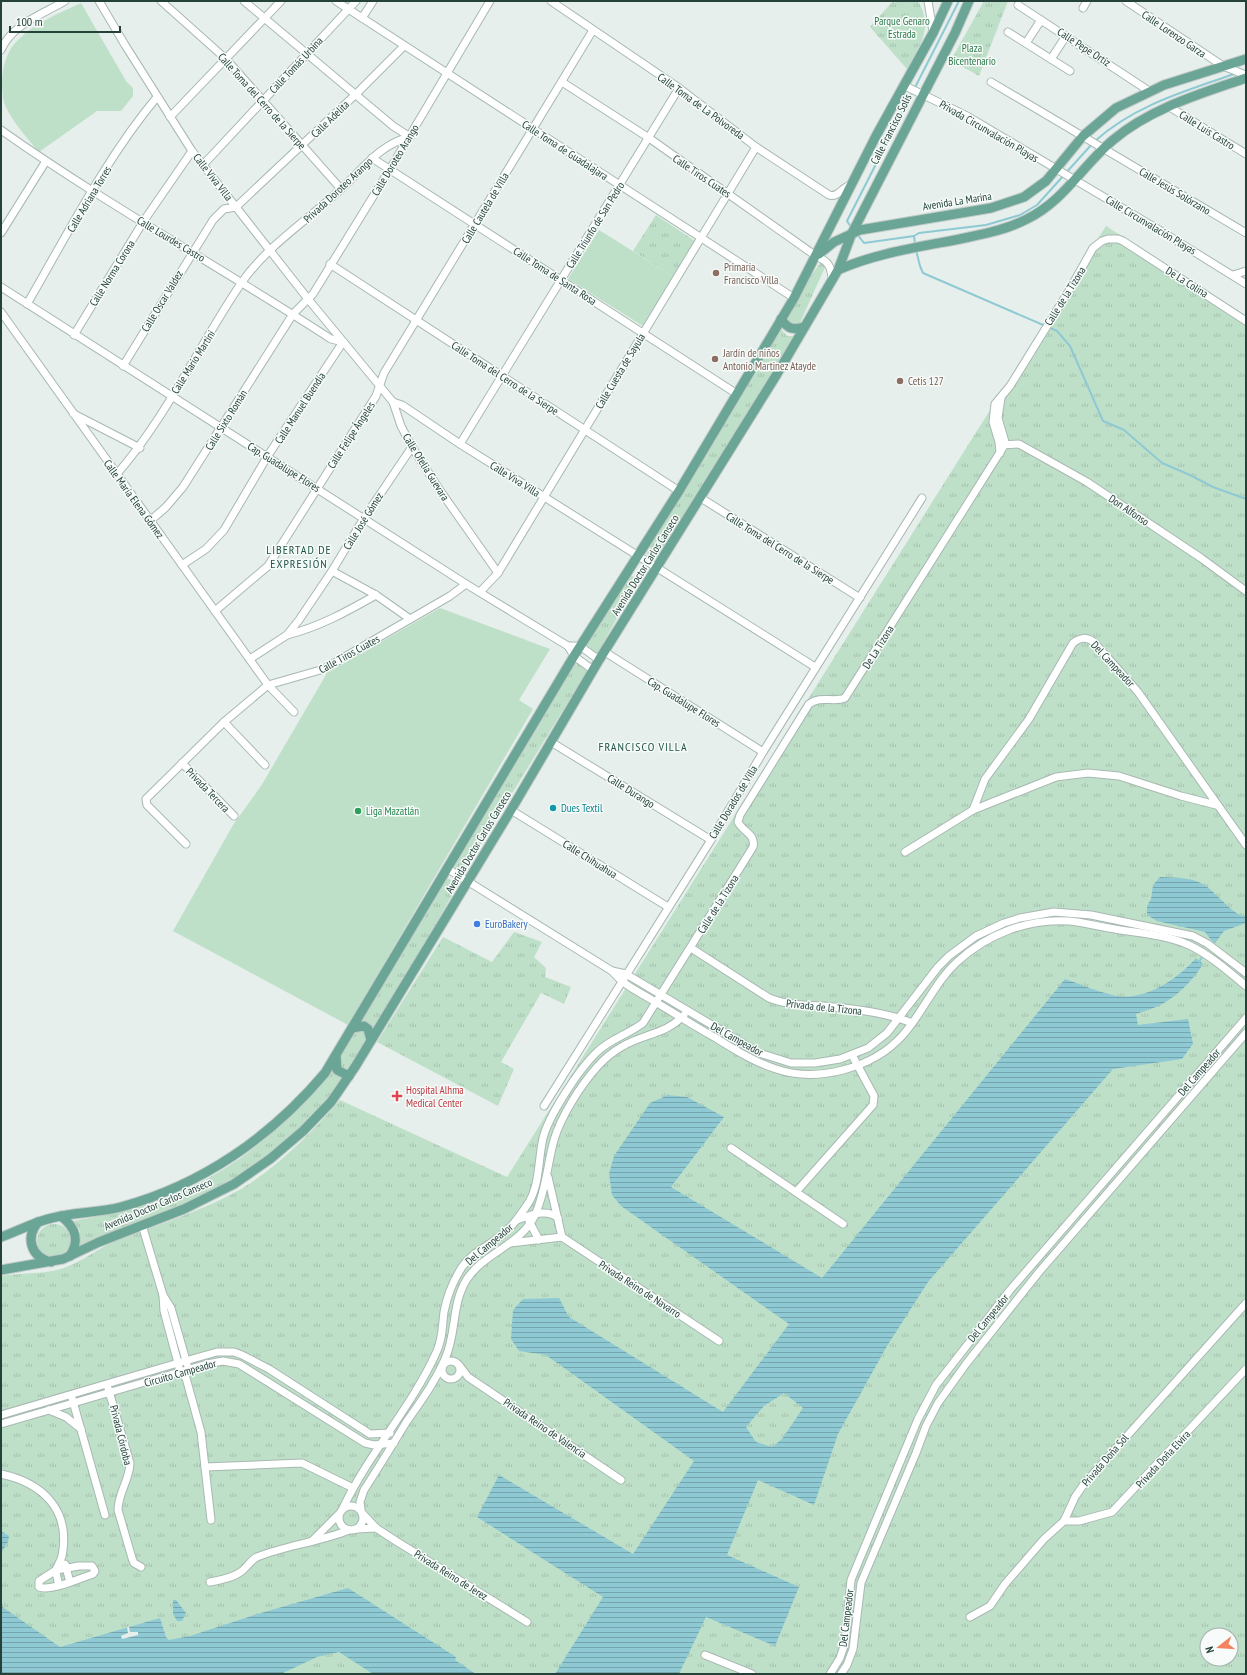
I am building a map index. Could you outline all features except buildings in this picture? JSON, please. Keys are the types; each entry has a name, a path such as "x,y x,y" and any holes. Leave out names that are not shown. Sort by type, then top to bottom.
{"main road":[{"name":"Calle Francisco Solís","path":"816,256 846,194 933,33 948,1"},
{"name":"Calle Francisco Solís","path":"838,270 863,210 955,33 969,1"},
{"name":"Avenida La Marina","path":"816,256 834,242 854,230 992,208 1011,203 1036,189 1046,181 1083,136 1116,108 1149,91 1206,70 1246,59"},
{"path":"838,270 880,255 1012,226 1038,214 1054,202 1104,148 1141,120 1168,106 1246,76"},
{"name":"Avenida Doctor Carlos Canseco","path":"1,1238 38,1222 61,1216 101,1211 143,1200 189,1181 223,1163 254,1142 291,1110 325,1073 580,646 679,491 794,298 816,256"},
{"name":"Avenida Doctor Carlos Canseco","path":"1,1270 51,1262 70,1256 99,1242 184,1209 219,1192 270,1159 317,1117 331,1102 349,1076 512,810 599,660 701,498 838,270"},
{"path":"781,319 787,327 791,329 804,327"},
{"path":"352,1028 364,1026 368,1029 371,1040"},
{"path":"336,1055 337,1070 349,1076"},
{"path":"61,1216 72,1226 76,1233 76,1245 70,1256"},
{"path":"38,1222 31,1233 31,1246 39,1257 51,1262"}],"street":[{"path":"1,50 10,34 19,27 66,1"},
{"name":"Calle Viva Villa","path":"100,1 157,97 192,151 343,342"},
{"name":"Calle Toma del Cerro de la Sierpe","path":"162,1 226,59 341,189"},
{"path":"244,1 393,126 410,136"},
{"path":"170,118 280,1"},
{"name":"Calle Toma de Guadalajara","path":"336,1 794,298"},
{"name":"Calle Tomás Urbina","path":"203,165 356,1"},
{"path":"362,18 373,1"},
{"name":"Calle Doroteo Arango","path":"293,314 308,299 390,170 490,1"},
{"name":"Calle Toma de La Polvoreda","path":"551,1 680,88 756,147 829,195 836,195 846,186 851,185"},
{"path":"928,1 933,33"},
{"path":"1083,8 1087,1"},
{"name":"Calle Lorenzo Garza","path":"1126,1 1223,66"},
{"name":"Calle Pepe Ortiz","path":"1018,5 1149,91"},
{"path":"1026,43 1041,20"},
{"name":"Calle Cautela de Villa","path":"380,387 384,373 593,30"},
{"path":"1008,32 1070,71"},
{"path":"1052,59 1066,36"},
{"name":"Calle Adelita","path":"236,207 302,146 404,46"},
{"path":"1223,66 1246,76"},
{"name":"Calle Tiros Cuates","path":"562,82 649,138 816,256 829,263 832,278"},
{"path":"991,82 1104,148"},
{"name":"Privada Circunvalación Playas","path":"903,86 941,102 967,116 1055,169"},
{"name":"Calle Triunfo de San Pedro","path":"460,444 680,88"},
{"name":"Calle Adriana Torres","path":"27,304 93,191 143,115 157,97"},
{"name":"Calle Luis Castro","path":"1168,106 1246,154"},
{"name":"Calle Lourdes Castro","path":"1,130 93,191 242,282 331,339 343,342"},
{"name":"Privada Doroteo Arango","path":"270,250 341,189 372,158 395,140 410,136"},
{"name":"Calle Cuesta de Sayula","path":"480,592 498,573 756,147"},
{"name":"Calle Jesús Solórzano","path":"1104,148 1246,233"},
{"name":"Calle Norma Corona","path":"74,335 143,222 192,151"},
{"name":"Calle Toma de Santa Rosa","path":"372,158 737,394"},
{"path":"1,233 46,161"},
{"name":"Calle Circunvalación Playas","path":"1055,169 1246,284"},
{"name":"Calle Oscar Valdez","path":"123,366 213,220 224,209 236,207"},
{"name":"Calle de la Tizona","path":"1002,445 998,418 1001,398 1088,259 1104,245 1116,243 1128,245"},
{"name":"De La Colina","path":"1128,245 1246,321"},
{"name":"Calle Mario Martini","path":"116,475 140,448 242,282 263,256 270,250"},
{"name":"Calle Toma del Cerro de la Sierpe","path":"330,264 679,491"},
{"path":"1233,275 1246,271"},
{"name":"Cap. Guadalupe Flores","path":"1,288 466,584 568,646 574,656"},
{"name":"Calle María Elena Gómez","path":"1,312 116,475 151,520 268,685 294,712"},
{"name":"Calle Sixto Román","path":"151,520 166,507 183,487 293,314"},
{"name":"Calle Ofelia Guevara","path":"343,342 393,402 401,426 412,446 439,489 498,573"},
{"name":"Calle Manuel Buendía","path":"182,565 206,548 221,534 267,457 343,342"},
{"name":"Calle Felipe Ángeles","path":"215,611 268,566 376,396 380,387"},
{"name":"Calle Viva Villa","path":"393,402 402,405 460,444 637,555"},
{"path":"72,413 140,448"},
{"name":"Don Alfonso","path":"1002,445 1019,444 1087,482 1201,558 1246,591"},
{"name":"De La Tizona","path":"740,815 809,704 815,700 841,700 845,698 1000,453 1002,445"},
{"name":"Calle José Gómez","path":"250,659 287,635 299,620 412,446"},
{"name":"Calle Toma del Cerro de la Sierpe","path":"701,498 860,598"},
{"name":"Calle Dorados de Villa","path":"544,1106 711,840 815,667 922,498"},
{"path":"637,555 815,667"},
{"path":"332,570 376,595 410,619"},
{"name":"Calle Tiros Cuates","path":"186,844 146,802 182,763 224,722 268,685 324,669 450,596 466,584"},
{"name":"Calle José Gómez","path":"287,635 303,631 345,612 376,595"},
{"name":"Del Campeador","path":"973,810 985,779 1029,719 1073,643 1083,638 1088,638 1094,642 1138,692 1166,730 1216,805 1246,845"},
{"path":"568,646 580,646 599,660"},
{"name":"Cap. Guadalupe Flores","path":"605,652 763,752"},
{"path":"574,656 593,670"},
{"path":"224,722 265,765"},
{"name":"Calle Durango","path":"551,742 711,840"},
{"name":"Privada Tercera","path":"182,763 234,816"},
{"path":"905,852 973,810 1056,777 1088,773 1119,776 1216,805"},
{"name":"Calle Chihuahua","path":"512,810 668,907"},
{"name":"Calle de la Tizona","path":"661,994 754,847 755,842 752,836 740,826 738,822 740,815"},
{"path":"448,869 612,971 621,982 656,1002"},
{"name":"Del Campeador","path":"343,1508 353,1488 436,1353 443,1332 447,1301 459,1272 469,1260 505,1233 517,1220 529,1201 537,1180 543,1139 551,1116 580,1073 597,1052 615,1038 637,1028 643,1023 661,994 759,1053 791,1063 815,1063 840,1059 852,1055 877,1042 900,1018 938,967 949,956 976,936 1004,923 1037,914 1068,912 1091,915 1193,936 1208,944 1246,973"},
{"name":"Del Campeador","path":"656,1002 754,1061 778,1070 814,1073 857,1066 878,1056 890,1048 912,1023 938,982 958,960 984,942 1007,931 1040,922 1070,921 1168,938 1200,951 1246,986"},
{"path":"1004,923 1007,931"},
{"name":"Privada de la Tizona","path":"691,948 769,998 781,1002 850,1009 900,1018 912,1023"},
{"path":"612,971 626,974 661,994"},
{"name":"Del Campeador","path":"362,1512 360,1502 364,1490 442,1366 451,1341 456,1305 459,1295 468,1278 482,1263 510,1243 530,1225 532,1215 547,1176 554,1139 560,1125 589,1078 611,1055 623,1046 672,1026 688,1010"},
{"name":"Del Campeador","path":"830,1674 842,1650 850,1580 923,1406 936,1385 981,1326 1104,1181 1246,1018"},
{"path":"637,1028 644,1037"},
{"name":"Del Campeador","path":"841,1674 847,1665 853,1649 857,1626 861,1583 926,1426 938,1403 966,1364 1039,1272 1246,1034"},
{"path":"796,1192 873,1104 874,1096 852,1055"},
{"path":"1177,1098 1185,1104"},
{"path":"731,1148 843,1224"},
{"path":"510,1243 562,1237 547,1176"},
{"path":"1104,1181 1112,1189"},
{"path":"529,1201 532,1215"},
{"path":"517,1220 532,1215 550,1213 558,1218"},
{"path":"142,1225 163,1295 171,1308 186,1360 188,1369 186,1378 201,1432 211,1520"},
{"path":"530,1225 538,1240"},
{"name":"Privada Reino de Navarro","path":"562,1237 719,1341"},
{"path":"1032,1266 1039,1272"},
{"name":"Circuito Campeador","path":"163,1295 164,1311 178,1363"},
{"name":"Privada Doña Sol","path":"970,1617 990,1606 1004,1584 1044,1539 1064,1521 1075,1497 1084,1484 1246,1303"},
{"name":"Del Campeador","path":"451,1341 458,1365"},
{"path":"223,1361 224,1352"},
{"name":"Circuito Campeador","path":"1,1415 186,1360 224,1352 242,1355 370,1434 400,1432"},
{"path":"436,1353 442,1366 443,1375 452,1378"},
{"name":"Circuito Campeador","path":"1,1424 188,1369 223,1361 239,1364 365,1443 374,1445 394,1443"},
{"path":"426,1371 442,1366 451,1361 458,1365 459,1372 452,1378"},
{"path":"178,1363 180,1372 186,1378"},
{"name":"Privada Reino de Valencia","path":"458,1365 468,1377 622,1480"},
{"name":"Privada Doña Elvira","path":"1064,1521 1079,1521 1112,1512 1246,1369"},
{"path":"432,1384 462,1376 468,1377"},
{"name":"Privada Córdoba","path":"107,1384 130,1463 130,1470 118,1503 118,1510 134,1563 141,1567"},
{"path":"284,1393 291,1384"},
{"path":"71,1394 105,1515"},
{"path":"49,1410 66,1417 82,1430"},
{"path":"365,1443 371,1460"},
{"path":"205,1466 302,1463 353,1488"},
{"path":"1,1474 17,1477 35,1486 50,1498 60,1519 63,1533 62,1557 56,1570 59,1586"},
{"path":"313,1540 343,1508 354,1506 362,1512 363,1522 357,1529"},
{"name":"Privada Reino de Jerez","path":"362,1512 376,1528 527,1622"},
{"path":"339,1514 342,1526 349,1530"},
{"path":"210,1582 240,1572 257,1557 313,1540 327,1538 349,1530 376,1528"},
{"path":"62,1557 67,1568 70,1582"},
{"path":"92,1566 95,1571 93,1574 59,1586 42,1589 38,1585 39,1581 56,1570 67,1568 92,1566"},
{"path":"846,1625 857,1626"},
{"path":"705,1656 752,1674"}],"green space":[{"name":"Parque Genaro Estrada","path":"893,1 918,1 923,11 925,20 923,36 907,69 870,27"},
{"name":"Plaza Bicentenario","path":"984,1 1008,1 979,76 951,60"},
{"path":"81,3 126,81 133,88 133,96 121,111 97,111 39,152 24,135 6,108 2,86 5,61 8,53 24,34 48,19"},
{"path":"656,215 695,241 674,277 633,251"},
{"path":"1106,226 1246,316 1246,1674 1,1674 1,1276 46,1272 61,1269 78,1262 118,1240 196,1211 226,1197 255,1180 294,1148 318,1125 340,1100 507,1177"},
{"path":"599,230 674,277 643,326 568,279"},
{"path":"821,262 826,265 799,325 793,327 787,320 806,282"},
{"path":"781,329 787,336 794,336 758,397 658,557 653,560 649,558 647,554 648,549"},
{"path":"626,573 638,579 637,582 596,656 584,647"},
{"name":"Liga Mazatlán","path":"440,608 550,649 519,700 533,709 348,1025 173,931 233,825 261,786 327,673"},
{"path":"576,659 587,671 462,875 455,872 455,867 462,853"},
{"path":"445,876 458,885 364,1047 337,1087 316,1112 281,1145 256,1164 199,1198 79,1246 80,1231 73,1221 133,1208 190,1187 234,1163 254,1148 293,1114 341,1056"},
{"path":"514,932 542,942 534,957 546,968 545,977 571,987 564,1004 541,993 501,1062 514,1069 498,1106 377,1042 443,937 492,962"},
{"path":"51,1224 57,1224 66,1229 70,1235 70,1247 66,1253 57,1258 51,1258 42,1253 37,1244 37,1238 42,1229"}],"water":[{"path":"1160,877 1188,879 1203,884 1236,913 1246,916 1246,923 1224,931 1215,943 1205,932 1157,921 1147,915 1147,906 1151,899 1153,885"},
{"path":"1196,958 1203,964 1195,976 1173,997 1166,1002 1136,1014 1138,1025 1188,1019 1193,1044 1182,1059 1113,1069 928,1282 887,1346 838,1434 814,1505 758,1480 727,1555 799,1587 775,1646 706,1617 679,1674 555,1674 603,1597 477,1517 499,1475 633,1554 694,1461 546,1355 519,1351 511,1339 513,1310 523,1299 559,1298 569,1317 723,1412 789,1324 621,1206 612,1195 609,1174 614,1156 650,1103 668,1095 687,1097 724,1117 671,1187 822,1278 1065,979 1112,995 1123,997 1135,996 1158,988 1188,966","holes":["784,1393 803,1408 782,1439 772,1447 756,1442 746,1427 764,1406"]},
{"path":"1,1531 9,1536 8,1542 1,1553"},
{"path":"348,1588 456,1657 455,1660 476,1674 373,1674 339,1652 317,1657 281,1674 1,1674 1,1606 60,1647 160,1618 166,1637 169,1640 190,1636 261,1613"},
{"path":"173,1600 176,1600 186,1613 182,1621 177,1621 173,1614"}],"pier":[{"path":"127,1627 129,1627 130,1632 138,1632 138,1635 122,1639 121,1636 128,1633"}],"waterway":[{"path":"851,227 847,221 959,1"},
{"path":"1095,141 1110,128 1144,108 1179,93 1234,74"},
{"path":"915,244 914,236 919,233 986,225 1020,215 1037,205 1092,144"},
{"path":"857,234 864,243 914,236"},
{"path":"916,250 923,273 1057,331 1070,346 1103,421 1124,430 1162,463 1213,487 1246,499"},
{"path":"1199,962 1202,957"}],"place":[{"name":"Primaria Francisco Villa","path":"716,273"},
{"name":"Jardín de niños Antonio Martinez Atayde","path":"715,359"},
{"name":"Cetis 127","path":"900,381"},
{"name":"Dues Textil","path":"553,808"},
{"name":"Liga Mazatlán","path":"358,811"},
{"name":"EuroBakery","path":"477,924"},
{"name":"Hospital Alhma Medical Center","path":"397,1096"}],"district":[{"name":"LIBERTAD DE EXPRESIÓN","path":"299,556"},
{"name":"FRANCISCO VILLA","path":"643,746"}]}
